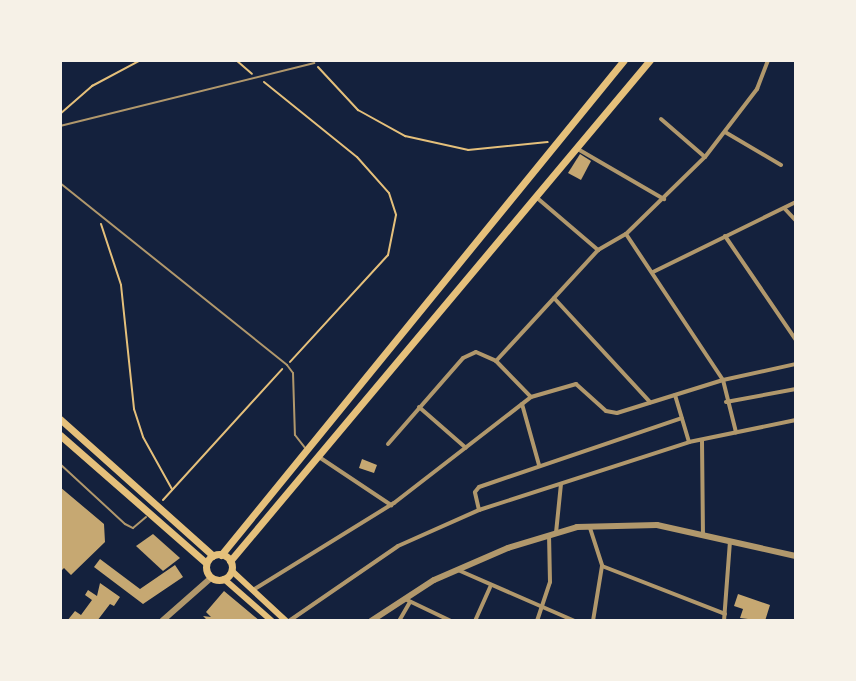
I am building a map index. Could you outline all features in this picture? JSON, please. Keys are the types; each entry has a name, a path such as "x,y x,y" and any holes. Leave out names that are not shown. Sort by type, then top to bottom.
{"main road":[{"path":"206,563 217,555 306,450 624,60"},
{"path":"230,561 650,60"},
{"path":"60,419 157,507 217,555 230,561"},
{"path":"60,435 206,563 211,578 224,579 272,621"},
{"path":"230,561 232,571 288,621"},
{"path":"224,579 232,571"}],"street":[{"path":"496,361 598,250 626,234 705,157 757,89 768,60"},
{"path":"661,119 705,157"},
{"path":"724,131 781,165"},
{"path":"576,148 664,199"},
{"path":"535,197 598,250"},
{"path":"653,272 796,202"},
{"path":"785,209 796,221"},
{"path":"626,234 723,380 726,402 736,432"},
{"path":"725,236 796,340"},
{"path":"553,298 650,402"},
{"path":"388,444 463,358 476,352 496,361 531,397"},
{"path":"253,590 391,505 531,397 576,384 612,413 723,380 796,364"},
{"path":"726,402 796,389"},
{"path":"675,395 689,442"},
{"path":"522,404 539,465"},
{"path":"419,407 466,448"},
{"path":"479,510 475,492 479,487 682,418"},
{"path":"288,621 398,546 479,510 689,442 796,420"},
{"path":"702,441 703,535"},
{"path":"319,457 391,505"},
{"path":"537,621 538,609 550,582 561,483"},
{"path":"371,621 458,570 553,534 589,526 657,525 796,556"},
{"path":"589,526 602,566 593,621"},
{"path":"724,621 730,541"},
{"path":"602,566 725,614"},
{"path":"458,570 538,609 575,621"},
{"path":"162,621 211,578"},
{"path":"475,621 490,586"},
{"path":"399,621 407,600"},
{"path":"407,600 451,621"}],"lane":[{"path":"60,126 313,62"},
{"path":"60,183 100,220 287,365 293,373 295,435 306,450 319,457"},
{"path":"60,464 125,524 133,528 148,515"}],"path":[{"path":"60,114 92,86 141,60"},
{"path":"157,507 388,255 396,215 389,193 357,157 236,60"},
{"path":"313,62 358,110 405,136 468,150 558,141"},
{"path":"100,220 121,285 134,409 143,437 172,490"}],"building":[{"path":"580,154 591,161 581,180 568,173"},
{"path":"362,459 377,465 374,473 359,468"},
{"path":"60,487 104,524 105,542 71,575 64,568 60,572"},
{"path":"153,534 180,558 163,571 136,546"},
{"path":"100,559 140,589 175,565 183,577 143,604 94,567"},
{"path":"100,583 120,597 114,606 110,604 97,621 67,621 75,611 81,615 92,600 85,595 88,590 97,596"},
{"path":"224,591 260,621 208,621 203,616 211,617 206,612"},
{"path":"738,594 770,605 765,621 740,618 743,609 734,606"}]}
